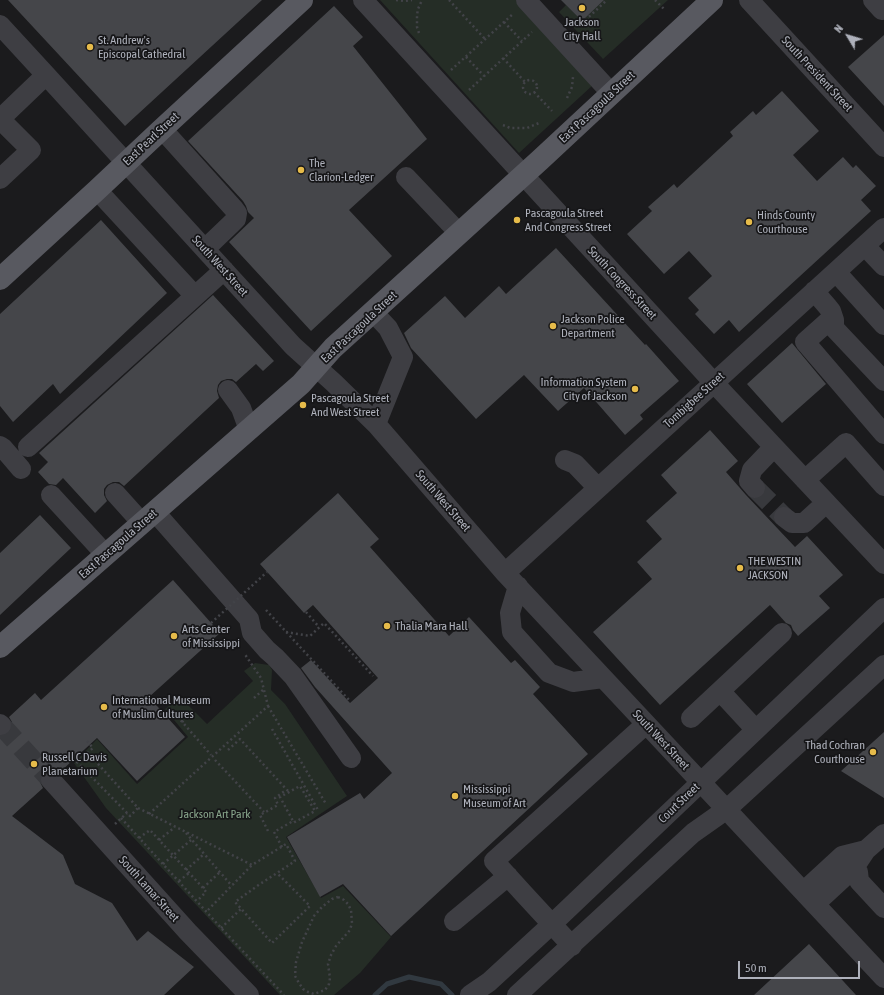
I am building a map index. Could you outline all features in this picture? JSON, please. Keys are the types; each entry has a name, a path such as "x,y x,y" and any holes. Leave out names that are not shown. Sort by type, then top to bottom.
{"main road":[{"name":"East Pearl Street","path":"2,273 97,190 302,0"},
{"name":"East Pascagoula Street","path":"0,648 301,384 333,348 523,176 712,0"}],"street":[{"name":"South Congress Street","path":"363,0 714,383 884,564"},
{"name":"South President Street","path":"749,0 884,147"},
{"path":"873,0 882,10 884,8"},
{"path":"520,6 612,94"},
{"name":"South West Street","path":"0,25 293,346 376,424 512,580 884,978"},
{"path":"0,179 31,150 0,119 46,75"},
{"path":"162,129 237,213 236,219 205,249"},
{"path":"406,177 459,234"},
{"path":"97,190 195,296"},
{"name":"Tombigbee Street","path":"512,580 595,491 884,228"},
{"path":"865,246 884,266"},
{"path":"28,448 224,270"},
{"path":"836,272 884,324"},
{"path":"814,292 831,311 834,320 834,328 884,381"},
{"path":"373,312 388,328 403,357 376,424"},
{"path":"833,317 805,342 884,434"},
{"path":"228,390 241,408 249,430"},
{"path":"805,480 846,443 884,486"},
{"path":"0,446 21,469"},
{"path":"755,488 749,481 752,470 774,447"},
{"path":"115,494 148,518 249,619 252,633 293,676 351,758"},
{"path":"51,495 106,555"},
{"path":"784,517 792,523 804,523 826,503"},
{"path":"512,580 510,613 512,632 549,673 573,682 603,678"},
{"name":"Court Street","path":"470,995 489,982 884,608"},
{"path":"690,718 782,633"},
{"path":"517,995 693,833 727,809 884,665"},
{"path":"720,691 756,730"},
{"path":"572,946 494,861 646,724"},
{"name":"South Lamar Street","path":"51,780 188,932 249,995"},
{"path":"809,897 854,868 866,850 884,834"},
{"path":"809,897 842,856 866,850"},
{"path":"854,868 858,872 859,881 884,908"},
{"path":"454,922 508,876"}],"path":[{"path":"396,0 412,0"},
{"path":"421,37 418,33 416,21 418,9 422,0"},
{"path":"449,0 485,39"},
{"path":"578,27 607,0"},
{"path":"656,0 665,10"},
{"path":"451,71 520,6"},
{"path":"504,22 522,41"},
{"path":"469,90 533,32"},
{"path":"466,57 484,76"},
{"path":"503,58 525,82"},
{"path":"567,98 572,87 572,72"},
{"path":"525,82 529,80 535,83 536,87 534,92"},
{"path":"525,82 523,87 524,91 528,94 534,92"},
{"path":"534,92 552,111"},
{"path":"500,124 510,128 527,128 539,123"},
{"path":"211,623 267,572"},
{"path":"261,606 349,700"},
{"path":"306,612 320,627"},
{"path":"286,632 310,636 324,623 373,676"},
{"path":"252,664 261,678 268,706 326,804"},
{"path":"254,698 264,689"},
{"path":"149,814 268,706"},
{"path":"171,709 211,755"},
{"path":"182,722 192,712"},
{"path":"272,729 318,810"},
{"path":"228,750 240,739 287,791 275,798 278,805 260,815 268,830"},
{"path":"87,741 93,748 77,762 130,816 138,808"},
{"path":"88,753 138,808 252,865"},
{"path":"215,760 264,812"},
{"path":"282,847 274,832 315,811 300,786 280,797 293,821"},
{"path":"110,828 127,813"},
{"path":"121,818 284,995"},
{"path":"159,840 175,827"},
{"path":"140,838 150,830 203,888 206,892 197,901"},
{"path":"184,831 232,886"},
{"path":"163,864 191,840"},
{"path":"208,910 252,865 286,844 295,861 277,872 235,902 242,908 272,944 310,906 277,872"},
{"path":"186,870 204,854"},
{"path":"203,888 220,872"},
{"path":"179,881 189,873"},
{"path":"338,897 348,904 351,910 352,923 350,930 331,954 328,964 330,978 329,984 325,990 319,993 308,994 295,976 298,953 314,916 332,899 338,897"},
{"path":"221,928 242,908"}],"green space":[{"path":"380,0 516,0 593,85 519,153"},
{"path":"604,0 668,0 603,59 559,12 566,5 582,21"},
{"name":"Jackson Art Park","path":"255,663 269,665 272,670 271,690 285,704 347,796 286,837 321,898 343,886 391,937 360,973 334,995 280,995 106,808 74,763 97,739 137,784 188,737 165,709 180,697 207,724 253,681 244,671"}],"building":[{"path":"8,0 262,0 125,126"},
{"name":"Jackson City Hall","path":"561,0 604,0 582,21"},
{"name":"The Clarion-Ledger","path":"334,6 363,37 353,46 427,139 349,210 392,256 311,331 229,242 254,218 248,212 243,201 188,141"},
{"path":"884,35 884,106 848,67"},
{"name":"Hinds County Courthouse","path":"782,91 819,131 793,155 817,181 843,157 853,168 856,165 876,186 861,200 871,211 739,332 729,320 714,334 695,314 699,310 688,298 712,276 689,251 664,274 627,234 652,211 648,207 674,184 677,188 733,136 730,132 753,111 756,115"},
{"path":"101,220 167,293 60,394 53,384 13,422 0,406 0,314"},
{"path":"556,248 679,381 640,415 643,419 625,435 584,388 558,411 524,375 476,419 411,348 404,333 445,296 465,318 499,286 506,294"},
{"path":"213,295 274,361 263,371 256,364 236,382 232,379 221,381 218,385 217,391 219,398 124,486 119,482 113,482 107,485 104,489 104,495 107,501 95,513 63,478 56,485 49,484 38,472 48,462 39,453"},
{"path":"792,343 826,384 782,423 747,384"},
{"name":"THE WESTIN JACKSON","path":"710,430 738,461 726,472 746,495 795,547 807,536 843,575 819,596 830,608 798,636 791,625 786,623 770,605 660,705 593,632 652,579 637,562 662,539 646,521 677,493 661,475"},
{"path":"338,493 379,539 370,547 449,636 469,617 511,663 515,660 540,687 533,694 588,754 391,936 343,884 320,897 287,837 360,793 364,799 392,773 315,687 301,668 311,660 350,703 378,678 313,605 304,613 260,564"},
{"path":"40,515 71,548 0,615 0,553"},
{"path":"173,580 220,633 149,697 185,737 137,781 97,738 60,772 55,769 49,769 43,772 40,776 40,782 43,788 12,816 63,855 75,884 112,903 137,941 148,931 194,967 164,995 0,995 0,736 4,736 9,733 12,728 12,722 9,717 35,693 41,700"},
{"name":"Thad Cochran Courthouse","path":"884,732 884,798 841,771"},
{"path":"809,944 856,995 754,995"}],"waterway":[{"path":"375,995 387,984 409,977 441,984 452,995"}],"tunnel":[{"path":"755,488 784,517"},
{"path":"1,725 51,780"}],"place":[{"name":"Jackson City Hall","path":"582,8"},
{"name":"St. Andrew's Episcopal Cathedral","path":"90,47"},
{"name":"The Clarion-Ledger","path":"301,170"},
{"name":"Pascagoula Street And Congress Street","path":"517,220"},
{"name":"Hinds County Courthouse","path":"749,222"},
{"name":"Jackson Police Department","path":"553,326"},
{"name":"Information System City of Jackson","path":"635,389"},
{"name":"Pascagoula Street And West Street","path":"303,405"},
{"name":"THE WESTIN JACKSON","path":"740,568"},
{"name":"Thalia Mara Hall","path":"387,626"},
{"name":"Arts Center of Mississippi","path":"174,636"},
{"name":"International Museum of Muslim Cultures","path":"104,707"},
{"name":"Thad Cochran Courthouse","path":"873,752"},
{"name":"Russell C Davis Planetarium","path":"34,764"},
{"name":"Mississippi Museum of Art","path":"455,796"}]}
